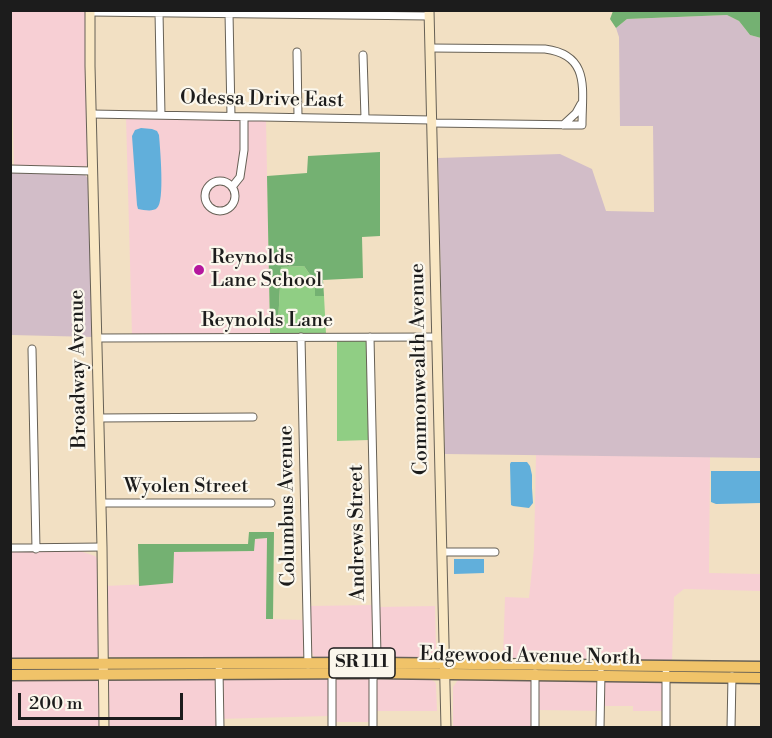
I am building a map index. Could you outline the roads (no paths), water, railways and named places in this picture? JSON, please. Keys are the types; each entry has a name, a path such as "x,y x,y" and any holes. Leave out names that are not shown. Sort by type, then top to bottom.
{"main road":[{"name":"Edgewood Avenue North","path":"10,664 104,669"},
{"name":"Edgewood Avenue North","path":"10,675 104,669 375,668 732,672 762,668"},
{"name":"Edgewood Avenue North","path":"732,672 762,678"}],"street":[{"path":"90,11 429,13"},
{"name":"Broadway Avenue","path":"90,11 104,728"},
{"path":"159,12 161,115"},
{"path":"229,13 231,116"},
{"name":"Commonwealth Avenue","path":"429,13 446,728"},
{"path":"430,48 545,49 570,57 579,70 582,82 582,102 576,113 563,125"},
{"path":"297,52 298,117"},
{"path":"363,55 365,118"},
{"name":"Odessa Drive East","path":"91,114 365,118 432,122 582,125 582,102"},
{"path":"232,187 240,177 244,150 244,117"},
{"path":"10,169 92,171"},
{"path":"218,180 232,187 235,195 228,209 218,211 209,207 204,198 209,184 218,180"},
{"name":"Columbus Avenue","path":"301,337 308,668"},
{"name":"Andrews Street","path":"370,337 377,637 373,728"},
{"name":"Reynolds Lane","path":"97,338 437,337"},
{"path":"32,349 36,549"},
{"path":"99,418 253,417"},
{"name":"Wyolen Street","path":"101,503 271,503"},
{"path":"10,548 102,547"},
{"path":"442,552 495,552"},
{"path":"219,668 220,728"},
{"path":"332,669 332,728"},
{"path":"535,670 535,728"},
{"path":"600,728 602,671"},
{"path":"666,671 666,728"},
{"path":"731,728 732,672"}],"water":[{"path":"152,129 159,135 161,196 157,208 151,210 138,209 137,205 132,136 135,130"},
{"path":"511,462 527,462 530,466 533,503 529,508 511,505"},
{"path":"711,471 761,471 761,503 716,504 711,502"},
{"path":"454,559 484,559 484,573 454,574"}],"place":[{"name":"Reynolds Lane School","path":"199,270"}]}
